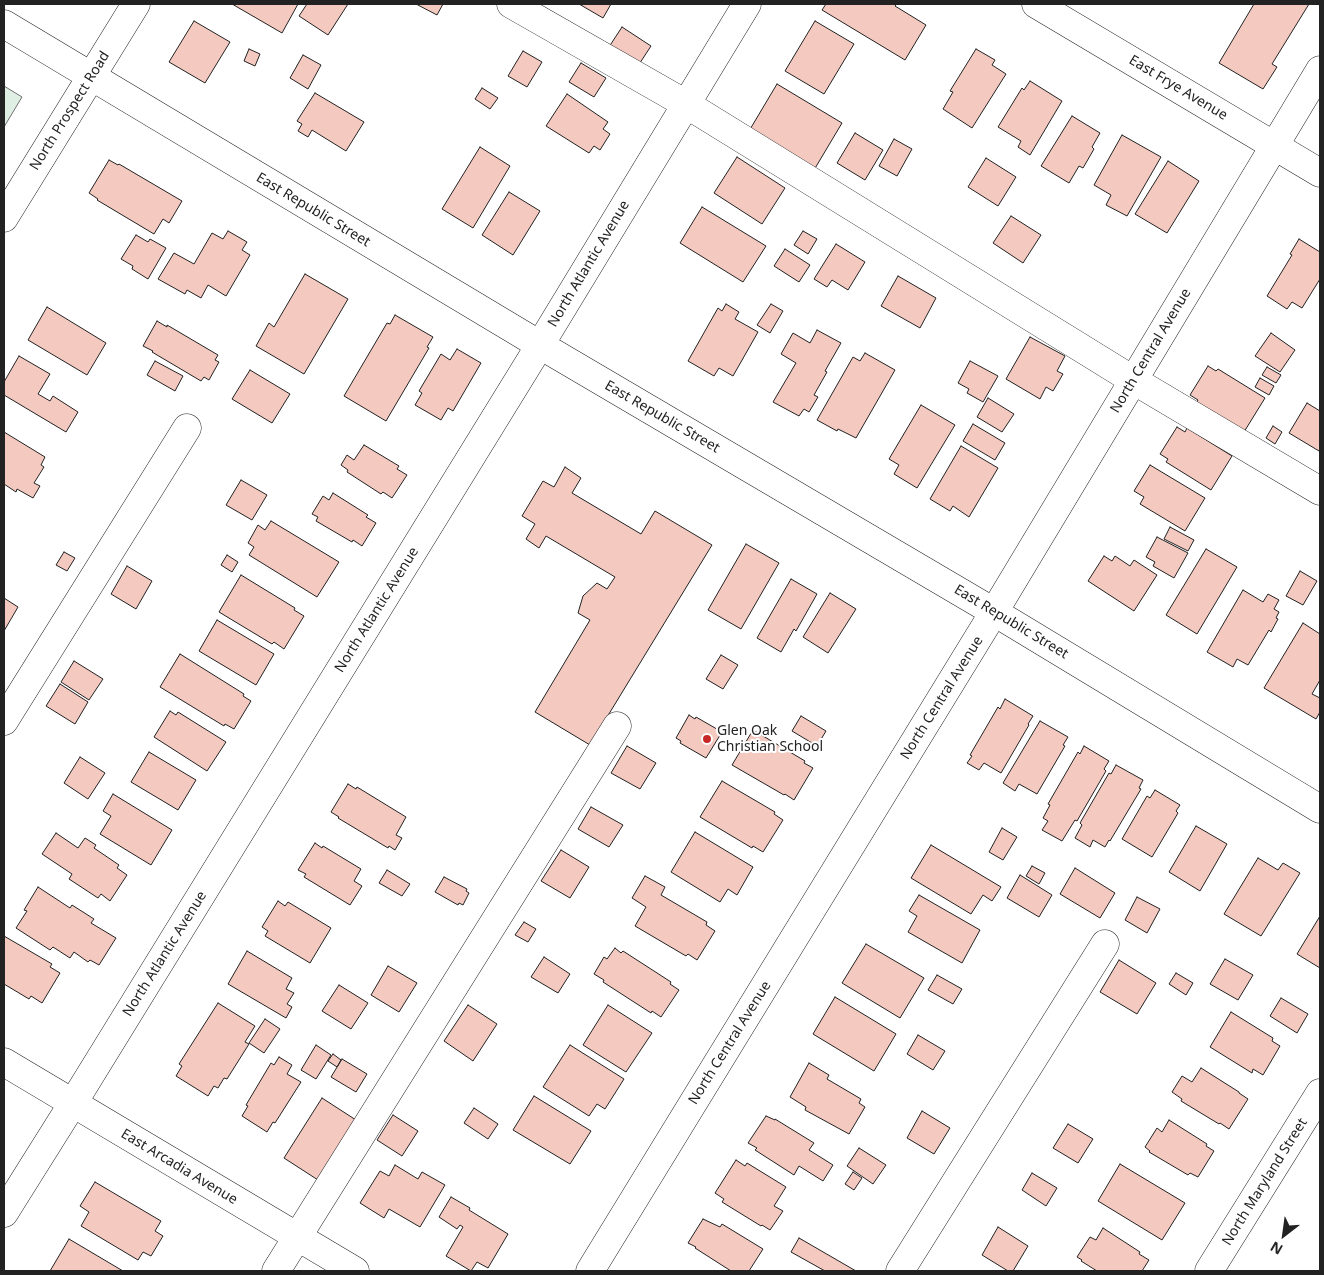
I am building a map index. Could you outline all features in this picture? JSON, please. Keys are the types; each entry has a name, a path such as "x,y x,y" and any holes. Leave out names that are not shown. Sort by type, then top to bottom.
{"street":[{"name":"North Prospect Road","path":"4,218 136,4"},
{"path":"511,4 686,104 1133,380 1320,490"},
{"name":"North Atlantic Avenue","path":"4,1213 540,346 747,4"},
{"name":"East Frye Avenue","path":"1036,4 1320,173"},
{"name":"East Republic Street","path":"4,24 540,346 994,612 1320,809"},
{"name":"North Central Avenue","path":"590,1271 994,612 1320,70"},
{"path":"4,721 187,428"},
{"path":"276,1271 617,726"},
{"path":"900,1271 1105,944"},
{"name":"East Arcadia Avenue","path":"4,1062 355,1271"},
{"name":"North Maryland Street","path":"1209,1271 1320,1093"}],"green space":[{"path":"4,86 22,97 4,127"}],"building":[{"path":"232,4 298,4 282,33"},
{"path":"307,4 348,4 328,35 299,16"},
{"path":"416,4 443,4 437,15"},
{"path":"579,4 611,4 603,18"},
{"path":"826,4 897,4 895,6 926,25 905,60 822,10"},
{"path":"1254,4 1309,4 1272,64 1277,67 1263,89 1219,63"},
{"path":"194,21 230,42 205,83 169,62"},
{"path":"815,21 854,44 824,94 785,71"},
{"path":"622,27 651,46 636,69 607,50"},
{"path":"249,49 260,54 255,66 244,61"},
{"path":"976,49 995,60 992,65 1006,74 972,128 943,109 953,92 950,91"},
{"path":"523,51 542,62 527,87 508,76"},
{"path":"303,55 321,65 308,89 290,78"},
{"path":"581,63 606,78 594,97 569,82"},
{"path":"1030,81 1062,101 1030,155 1018,147 1021,141 998,127 1022,88 1024,90"},
{"path":"777,84 842,123 814,170 749,131"},
{"path":"482,88 498,98 490,109 475,99"},
{"path":"315,93 364,122 346,151 312,130 308,137 298,131 302,124 297,121"},
{"path":"567,94 608,122 603,129 610,134 600,150 594,146 589,153 546,126"},
{"path":"1072,116 1100,133 1092,147 1094,149 1083,168 1079,166 1069,183 1041,166"},
{"path":"855,133 883,150 865,180 837,163"},
{"path":"1122,135 1161,157 1127,216 1106,205 1111,195 1094,185"},
{"path":"894,139 912,149 897,176 879,166"},
{"path":"480,147 510,166 473,228 442,209"},
{"path":"737,157 785,188 762,224 714,193"},
{"path":"986,158 1016,177 998,206 968,187"},
{"path":"109,160 182,201 169,223 163,219 154,234 97,200 89,193"},
{"path":"1168,161 1199,181 1167,233 1135,214"},
{"path":"509,192 540,211 513,255 482,235"},
{"path":"702,207 766,246 743,282 680,243"},
{"path":"1011,216 1041,235 1023,263 993,243"},
{"path":"228,231 247,242 242,250 250,255 226,296 208,285 201,298 187,290 185,294 158,279 174,253 194,264 212,233 223,239"},
{"path":"803,231 817,239 808,254 794,245"},
{"path":"136,235 148,242 150,239 166,248 148,279 132,269 133,266 121,259"},
{"path":"1299,239 1320,252 1320,279 1302,308 1292,302 1287,309 1267,296 1292,255 1290,254"},
{"path":"836,244 865,262 848,290 832,280 827,287 814,279"},
{"path":"785,249 810,265 799,282 774,266"},
{"path":"305,274 348,299 304,374 256,346 269,323 274,327"},
{"path":"898,276 936,298 920,328 881,306"},
{"path":"726,304 739,312 735,319 758,332 733,376 719,368 714,376 688,361 718,308 722,311"},
{"path":"771,304 783,311 770,333 757,325"},
{"path":"47,307 106,343 87,375 28,340"},
{"path":"395,315 433,337 427,347 429,348 386,421 344,396 387,323 390,324"},
{"path":"157,321 218,355 215,360 219,362 209,380 204,377 201,381 143,346"},
{"path":"817,330 841,343 814,395 818,397 809,412 804,409 799,416 773,402 796,363 781,354 793,333 810,343"},
{"path":"1271,333 1295,350 1280,372 1255,356"},
{"path":"1030,337 1065,356 1057,371 1063,374 1053,391 1046,387 1040,399 1006,379"},
{"path":"457,349 481,363 453,411 448,408 441,420 415,405 422,393 419,391 441,354 450,360"},
{"path":"865,353 895,370 856,438 838,429 837,431 817,420 853,357 860,361"},
{"path":"19,356 50,374 38,394 50,401 53,396 78,412 66,432 4,395 4,382"},
{"path":"155,361 183,376 175,391 147,375"},
{"path":"970,361 998,376 983,402 967,393 969,389 958,383"},
{"path":"1208,366 1216,371 1218,369 1265,398 1244,432 1196,403 1198,400 1190,395"},
{"path":"1267,367 1281,375 1276,383 1262,375"},
{"path":"250,370 290,394 272,423 232,399"},
{"path":"1260,378 1274,386 1269,395 1255,387"},
{"path":"988,398 1014,414 1002,432 977,417"},
{"path":"1307,403 1320,411 1319,451 1289,433"},
{"path":"921,405 955,425 917,488 894,474 899,465 889,459"},
{"path":"973,424 1005,443 995,460 963,441"},
{"path":"1273,426 1282,432 1275,444 1266,438"},
{"path":"1177,427 1185,432 1187,428 1232,456 1211,490 1166,462 1168,459 1160,454"},
{"path":"4,432 45,457 41,465 44,467 34,483 40,486 33,498 17,489 16,492 4,484"},
{"path":"364,445 399,466 397,469 407,475 392,498 383,492 381,494 347,472 348,470 341,465 347,455 354,460"},
{"path":"961,446 998,468 969,517 953,506 950,511 930,499"},
{"path":"1150,465 1205,498 1185,531 1140,504 1144,497 1134,491"},
{"path":"565,467 581,478 572,493 641,534 655,511 712,545 590,745 535,712 590,620 578,613 583,596 597,583 607,589 615,577 546,536 539,548 526,539 535,524 522,516 543,481 554,487"},
{"path":"241,480 267,495 252,520 226,505"},
{"path":"333,493 368,515 366,517 376,523 362,546 316,521 318,517 312,514 323,496 329,500"},
{"path":"271,521 339,562 317,597 249,555 254,547 248,543 258,525 265,530"},
{"path":"1170,527 1194,540 1188,551 1164,539"},
{"path":"1157,537 1188,553 1174,578 1153,566 1155,562 1146,557"},
{"path":"746,544 779,563 741,629 708,610"},
{"path":"1206,549 1237,567 1197,634 1166,615"},
{"path":"64,552 75,558 67,571 56,565"},
{"path":"227,555 238,562 232,572 221,565"},
{"path":"1104,556 1112,561 1115,556 1130,566 1134,560 1157,575 1134,611 1088,581"},
{"path":"127,566 152,581 136,609 111,594"},
{"path":"1300,571 1317,581 1303,605 1286,596"},
{"path":"241,575 295,608 294,610 304,616 284,649 274,642 272,644 219,612"},
{"path":"791,579 817,594 796,631 794,629 781,652 757,638"},
{"path":"1243,590 1263,602 1268,594 1279,600 1274,609 1279,612 1276,618 1278,619 1271,632 1269,630 1248,665 1237,659 1233,667 1207,652"},
{"path":"830,593 856,609 828,653 803,637"},
{"path":"4,598 18,607 4,631"},
{"path":"217,620 274,654 256,685 199,651"},
{"path":"1303,623 1320,634 1320,680 1312,694 1320,698 1320,712 1316,719 1264,688"},
{"path":"180,654 244,694 243,696 251,701 234,729 225,724 224,726 160,687"},
{"path":"721,655 738,665 723,689 706,679"},
{"path":"74,661 103,679 89,700 61,682"},
{"path":"60,684 88,702 75,724 46,706"},
{"path":"1005,699 1033,716 1001,773 984,763 979,770 967,763 998,707 1000,709"},
{"path":"170,711 176,715 178,712 226,742 207,771 154,737"},
{"path":"689,715 722,732 706,758 680,743 681,741 676,738"},
{"path":"801,716 826,731 817,746 792,731"},
{"path":"1040,721 1068,737 1063,745 1065,746 1037,794 1019,784 1015,791 1003,783"},
{"path":"753,730 805,761 804,763 813,768 794,800 732,765"},
{"path":"627,746 656,763 640,789 611,773"},
{"path":"1084,746 1109,761 1104,769 1106,771 1077,821 1075,820 1062,841 1042,830 1048,821 1043,818 1050,805 1048,804 1078,752 1080,754"},
{"path":"149,752 196,780 178,810 131,782"},
{"path":"80,757 105,773 88,799 64,783"},
{"path":"1116,765 1143,780 1139,788 1141,789 1105,847 1093,840 1090,847 1075,838 1082,825 1080,823 1109,773 1111,774"},
{"path":"722,781 775,812 774,814 783,820 763,852 753,846 752,848 700,817"},
{"path":"348,784 356,789 357,787 406,817 396,835 402,838 395,850 389,846 388,848 331,812"},
{"path":"1155,790 1180,805 1176,811 1178,813 1152,857 1122,839 1147,796 1150,798"},
{"path":"113,794 172,830 151,865 100,834 111,816 103,811"},
{"path":"591,807 623,825 609,847 578,829"},
{"path":"1196,826 1227,844 1200,891 1169,872"},
{"path":"1002,828 1017,837 1003,860 989,852"},
{"path":"695,832 753,867 737,895 728,889 720,902 671,872"},
{"path":"56,833 78,848 85,838 96,845 94,848 119,865 117,868 127,875 110,901 101,894 98,898 69,879 72,874 42,854"},
{"path":"315,843 361,869 354,881 362,886 350,905 304,877 306,874 298,870"},
{"path":"931,845 1001,887 992,901 983,895 971,914 911,878"},
{"path":"561,850 589,867 570,898 541,881"},
{"path":"1258,858 1278,870 1283,863 1300,873 1261,936 1224,914"},
{"path":"1032,866 1045,873 1039,884 1026,876"},
{"path":"1075,868 1115,893 1100,918 1060,894"},
{"path":"387,870 410,884 402,896 379,883"},
{"path":"1020,875 1052,895 1039,917 1007,898"},
{"path":"645,876 665,887 661,895 707,922 706,925 715,931 697,960 688,954 686,956 635,926 646,907 632,898"},
{"path":"444,877 467,889 466,891 469,893 463,905 459,903 458,905 435,892"},
{"path":"38,887 70,908 72,905 94,919 91,923 116,938 99,965 90,960 88,962 74,952 70,958 53,947 50,950 16,928 27,911 24,910"},
{"path":"919,895 980,930 962,963 908,932 917,916 909,911"},
{"path":"1137,897 1160,909 1147,933 1125,920"},
{"path":"278,901 285,906 288,902 331,928 310,963 265,936 268,931 262,927"},
{"path":"1320,916 1320,968 1297,954"},
{"path":"524,922 536,929 528,942 515,935"},
{"path":"4,936 52,964 50,967 60,973 42,1003 31,996 29,999 4,984"},
{"path":"866,944 924,978 900,1018 842,983"},
{"path":"615,948 621,953 623,951 671,982 670,984 679,990 661,1017 652,1011 651,1013 603,982 604,980 594,974 604,957 607,959"},
{"path":"247,951 292,978 286,989 294,993 287,1004 292,1007 286,1018 228,984"},
{"path":"544,957 570,974 558,993 531,977"},
{"path":"1225,959 1253,975 1238,1000 1210,984"},
{"path":"1119,960 1156,983 1137,1014 1100,992"},
{"path":"388,966 417,983 399,1012 371,995"},
{"path":"1176,973 1193,983 1186,995 1169,984"},
{"path":"937,975 962,989 953,1004 928,990"},
{"path":"339,985 368,1003 351,1029 322,1011"},
{"path":"835,997 896,1034 874,1071 813,1034"},
{"path":"1281,998 1308,1014 1297,1033 1270,1016"},
{"path":"218,1003 255,1026 245,1042 249,1044 227,1079 224,1078 218,1088 214,1086 208,1096 176,1076 182,1066 179,1064"},
{"path":"468,1005 497,1024 473,1061 444,1041"},
{"path":"608,1005 652,1033 626,1072 583,1045"},
{"path":"1231,1012 1273,1038 1272,1041 1280,1046 1263,1075 1253,1069 1252,1073 1210,1047"},
{"path":"265,1019 280,1029 264,1053 249,1043"},
{"path":"918,1035 945,1051 933,1070 907,1054"},
{"path":"316,1045 331,1055 316,1079 301,1070"},
{"path":"570,1045 624,1079 605,1109 597,1104 589,1116 543,1087"},
{"path":"333,1054 341,1060 337,1067 328,1061"},
{"path":"279,1057 292,1065 287,1074 301,1082 275,1123 273,1122 267,1132 242,1116 248,1106 246,1105 271,1063 274,1065"},
{"path":"342,1059 367,1074 356,1092 331,1077"},
{"path":"809,1063 829,1075 827,1079 861,1099 859,1103 865,1107 849,1134 805,1110 806,1107 790,1097"},
{"path":"1201,1068 1248,1099 1229,1129 1181,1101 1182,1099 1172,1092 1182,1076 1192,1082"},
{"path":"534,1096 591,1131 570,1164 513,1130"},
{"path":"322,1098 356,1120 318,1180 284,1158"},
{"path":"474,1108 498,1124 488,1139 464,1123"},
{"path":"922,1111 950,1128 934,1154 907,1138"},
{"path":"393,1115 418,1131 402,1156 377,1140"},
{"path":"766,1116 775,1119 814,1143 809,1150 833,1165 823,1181 799,1166 794,1175 755,1150 757,1148 748,1143"},
{"path":"1169,1120 1207,1144 1206,1146 1214,1151 1198,1177 1190,1173 1188,1175 1149,1152 1145,1147 1157,1128 1162,1132"},
{"path":"1068,1124 1093,1139 1078,1163 1053,1148"},
{"path":"859,1148 886,1165 873,1184 847,1166"},
{"path":"736,1160 745,1166 747,1163 786,1187 774,1206 783,1211 770,1230 722,1202 724,1199 715,1193"},
{"path":"1120,1164 1185,1203 1162,1240 1098,1201"},
{"path":"395,1165 418,1179 422,1172 445,1185 420,1227 389,1209 384,1218 360,1203 380,1171 389,1176"},
{"path":"853,1172 862,1178 854,1190 845,1184"},
{"path":"1032,1173 1057,1188 1046,1206 1022,1190"},
{"path":"95,1182 161,1221 155,1231 163,1236 151,1256 143,1252 138,1260 81,1226 89,1212 80,1206"},
{"path":"451,1197 508,1234 488,1268 477,1262 471,1271 446,1256 463,1227 460,1225 457,1229 439,1217"},
{"path":"703,1219 720,1227 722,1224 763,1249 749,1271 731,1271 688,1243"},
{"path":"998,1227 1028,1246 1013,1271 1008,1271 982,1255"},
{"path":"1103,1228 1149,1260 1142,1271 1097,1271 1077,1257 1090,1237 1096,1240"},
{"path":"799,1238 856,1271 825,1271 791,1252"},
{"path":"69,1239 123,1271 50,1271"}],"place":[{"name":"Glen Oak Christian School","path":"707,739"}]}
